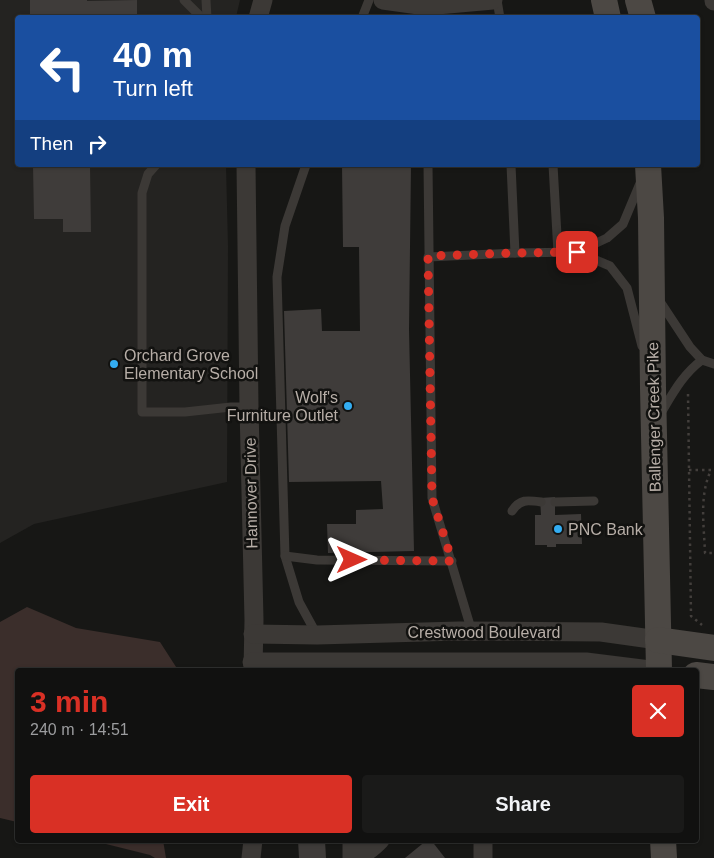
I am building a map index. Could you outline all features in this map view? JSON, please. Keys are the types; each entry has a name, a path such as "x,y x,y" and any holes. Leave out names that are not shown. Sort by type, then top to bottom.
{"main road":[{"path":"604,0 607,15"},
{"name":"Ballenger Creek Pike","path":"648,167 652,218 653,388 659,668"},
{"name":"Crestwood Boulevard","path":"658,640 709,638"},
{"path":"699,675 714,677"},
{"path":"664,843 664,858"}],"street":[{"path":"259,15 263,0"},
{"path":"383,0 426,8 493,0"},
{"name":"Hannover Drive","path":"246,167 252,666"},
{"path":"472,632 481,666"},
{"name":"Crestwood Boulevard","path":"253,634 602,632 658,640"},
{"name":"Crestwood Boulevard","path":"252,666 481,666 586,662 634,668"},
{"path":"252,858 253,843"},
{"path":"352,843 352,857 359,856 377,843"},
{"path":"483,843 483,858"}],"lane":[{"path":"184,0 199,15"},
{"path":"206,0 207,15"},
{"path":"363,15 370,0"},
{"path":"497,0 500,15"},
{"path":"154,167 148,174 142,193 142,412 185,412 249,407"},
{"path":"305,167 285,226 276,276 285,556 299,602 317,635"},
{"path":"428,167 432,498 472,632"},
{"path":"511,167 515,253"},
{"path":"554,167 558,252"},
{"path":"577,252 607,238 623,224 647,167"},
{"path":"428,256 577,252 610,266 627,288 653,388"},
{"path":"653,290 690,347 702,360 714,364"},
{"path":"655,424 685,375 702,360"},
{"path":"512,511 523,500 541,502"},
{"path":"555,502 594,501"},
{"path":"285,556 317,560 452,561"}],"path":[{"path":"687,389 691,616 709,638"},
{"path":"688,470 711,470 704,490 705,553 714,553"}],"shaded area":[{"name":"Orchard Grove Elementary School","path":"0,0 240,0 236,15 15,15 15,167 226,167 228,246 227,482 34,524 0,543"},
{"path":"27,607 76,628 160,642 177,668 15,668 15,822 0,818 0,622"},
{"path":"102,843 164,843 166,858 155,858 150,855"}],"building":[{"path":"30,0 137,0 137,15 30,15"},
{"path":"33,167 90,167 91,232 63,232 63,219 34,219"},
{"path":"342,167 411,167 409,330 414,551 328,553 327,524 356,524 356,510 383,509 381,481 289,482 284,311 321,309 322,331 360,331 359,247 343,247"},
{"name":"PNC Bank","path":"555,497 555,515 581,514 582,544 556,544 556,547 535,545 535,515 541,515 540,498"},
{"path":"298,843 325,843 326,858 299,858"},
{"path":"423,843 433,843 445,858 405,858"}],"place":[{"name":"Orchard Grove Elementary School","path":"114,364"},
{"name":"Wolf's Furniture Outlet","path":"348,406"},
{"name":"PNC Bank","path":"558,529"}],"route":[{"path":"352,560 452,561 432,498 428,256 577,252"}]}
